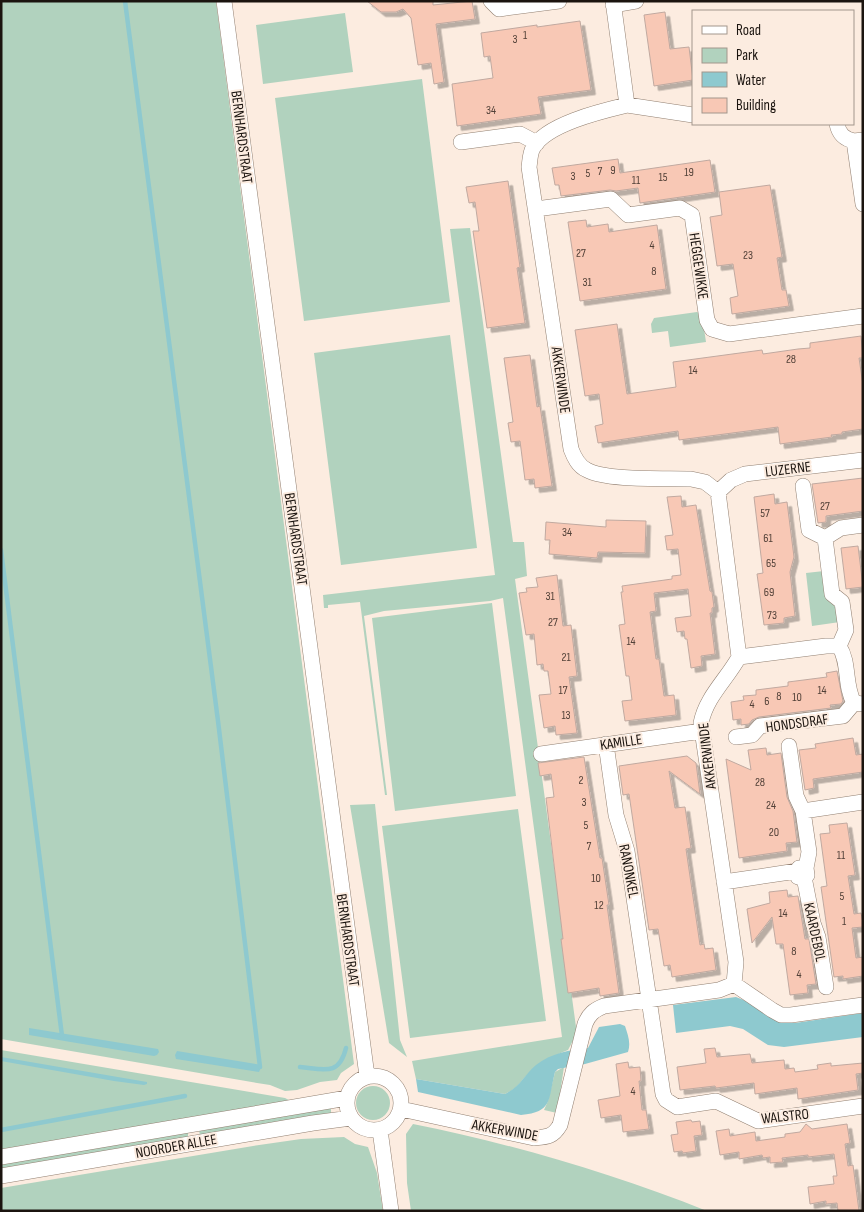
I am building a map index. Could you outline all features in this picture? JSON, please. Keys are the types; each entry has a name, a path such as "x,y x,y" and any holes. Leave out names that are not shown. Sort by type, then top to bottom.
{"street":[{"name":"BERNHARDSTRAAT","path":"224,1 367,1076"},
{"path":"491,1 499,9 559,1"},
{"path":"628,105 613,3 636,1"},
{"path":"461,142 520,134 537,143 550,130 599,112 628,105 692,115"},
{"path":"837,125 845,139 858,141 863,204"},
{"name":"AKKERWINDE","path":"537,143 532,148 529,167 571,449 575,459 586,470 603,476 691,479 705,482 718,492"},
{"name":"HEGGEWIKKE","path":"536,209 611,199 628,215 680,208 692,215 707,320 712,330 729,334 863,316"},
{"name":"LUZERNE","path":"718,492 731,480 746,474 863,460"},
{"path":"803,486 809,530 825,538"},
{"path":"718,492 739,656 838,646 846,630 842,602 832,594 825,538"},
{"path":"825,538 841,528 863,525"},
{"name":"HONDSDRAF","path":"736,737 752,735 760,726 843,716 858,703 849,694 843,653 838,646"},
{"name":"AKKERWINDE","path":"401,1109 534,1138 545,1137 555,1133 560,1125 585,1024 588,1016 594,1010 604,1006 719,990 734,984 736,962 701,722 703,712 717,688 731,672 739,656"},
{"name":"KAMILLE","path":"541,754 702,731"},
{"name":"RANONKEL","path":"606,744 616,815 627,852 650,999"},
{"name":"KAARDEBOL","path":"789,746 796,796 804,811 809,852 802,872 813,923 818,937 826,987"},
{"path":"804,811 863,802"},
{"path":"724,882 802,872"},
{"path":"734,984 781,1015 863,1005"},
{"name":"WALSTRO","path":"650,999 663,1094 670,1104 677,1107 716,1101 758,1121 862,1110"},
{"path":"367,1076 384,1077 391,1081 401,1095 401,1109 397,1118 392,1124 380,1130 369,1130 360,1126 351,1118 347,1106 347,1098 354,1084 367,1076"},
{"name":"NOORDER ALLEE","path":"1,1157 347,1098"},
{"name":"NOORDER ALLEE","path":"1,1176 351,1118"},
{"path":"380,1130 391,1211"}],"green space":[{"path":"1,1 216,1 354,1064 341,1073 337,1080 320,1082 297,1090 285,1091 270,1085 1,1039"},
{"path":"345,13 353,72 263,84 256,25"},
{"path":"422,79 450,302 304,321 275,98"},
{"path":"470,228 513,542 524,542 527,576 515,579 578,1031 568,1050 540,1064 505,1094 416,1079 412,1061 562,1037 503,598 490,601 384,611 364,616 387,795 385,795 360,602 328,605 328,608 324,608 323,595 495,575 450,229"},
{"path":"697,312 702,316 706,342 670,347 668,331 652,333 651,324 654,318"},
{"path":"450,335 477,548 341,565 314,353"},
{"path":"824,571 837,603 840,622 812,626 806,573"},
{"path":"492,603 516,796 395,811 372,618"},
{"path":"375,804 400,1040 407,1057 389,1043 350,805"},
{"path":"518,809 546,1021 410,1038 382,826"},
{"path":"1,1050 285,1098 295,1103 1,1153"},
{"path":"564,1067 557,1113 544,1110 555,1072"},
{"path":"373,1086 380,1087 385,1091 389,1096 389,1110 385,1115 380,1119 373,1120 366,1119 361,1115 357,1110 356,1103 357,1096 361,1091 366,1087"},
{"path":"331,1105 331,1116 200,1138 199,1128"},
{"path":"413,1124 525,1150 635,1184 707,1211 411,1211 407,1183 406,1134"},
{"path":"188,1131 188,1140 1,1172 1,1161"},
{"path":"344,1137 355,1144 368,1147 377,1173 383,1211 1,1211 1,1188 253,1146 301,1139"}],"water":[{"path":"736,997 751,1003 782,1022 795,1023 863,1013 863,1037 784,1047 768,1045 743,1029 730,1026 676,1033 673,1005"},
{"path":"620,1024 625,1026 627,1033 629,1042 628,1052 585,1064 558,1069 555,1072 550,1097 539,1111 521,1115 418,1092 416,1079 505,1094 519,1084 542,1061 561,1053 588,1048 599,1027"},
{"path":"29,1028 158,1049 159,1052 154,1056 29,1035"},
{"path":"177,1051 262,1065 259,1072 176,1059"},
{"path":"1,1057 147,1082 147,1084 114,1081 1,1061"}],"building":[{"path":"367,1 433,1 433,5 472,1 475,19 436,24 444,82 434,84 431,63 418,65 411,18 403,9 396,12 381,12"},
{"path":"665,12 670,49 689,47 692,80 654,86 644,15"},
{"path":"580,21 591,90 538,97 541,114 457,126 452,84 493,78 490,56 484,57 481,33"},
{"path":"618,159 620,173 710,160 715,192 640,203 638,188 561,196 559,185 555,185 552,168"},
{"path":"508,181 520,267 517,268 525,323 487,328 473,231 479,231 475,202 469,203 466,187"},
{"path":"770,185 782,257 777,258 782,290 786,290 789,306 732,314 730,298 738,296 733,264 717,266 710,217 722,215 719,192"},
{"path":"586,220 587,227 608,224 609,232 657,225 666,289 580,301 568,222"},
{"path":"617,324 627,394 676,387 673,362 762,350 763,354 810,348 810,343 861,336 863,358 859,358 863,385 863,429 842,432 842,434 831,435 832,437 780,444 778,427 679,440 678,431 598,443 595,426 603,424 599,394 585,396 575,330"},
{"path":"530,355 537,407 540,406 552,486 535,488 534,479 525,480 520,441 511,442 508,423 513,422 504,358"},
{"path":"863,478 863,511 826,516 826,522 818,523 812,484"},
{"path":"774,494 775,504 787,502 794,557 790,572 795,616 784,618 784,623 764,625 757,574 763,573 754,497"},
{"path":"681,496 682,507 696,505 714,607 712,608 712,613 710,613 715,654 701,656 702,666 691,668 687,639 685,639 684,631 677,632 675,618 691,616 688,589 654,593 656,611 650,612 656,659 659,659 664,696 674,695 676,715 625,721 622,701 632,700 629,676 626,676 619,625 625,624 622,586 672,579 672,576 681,575 678,549 667,550 665,536 673,535 667,497"},
{"path":"606,520 646,521 645,553 598,552 597,558 549,554 550,540 545,540 546,522 606,527"},
{"path":"858,546 863,587 846,589 841,548"},
{"path":"557,575 563,626 571,625 577,676 569,677 577,733 556,735 555,726 544,728 539,695 551,694 548,671 544,671 543,664 537,665 534,634 526,635 519,593 527,592 526,588 538,587 536,578"},
{"path":"837,671 843,701 841,704 830,705 831,708 759,717 752,720 749,724 741,725 741,719 733,720 731,702 744,700 743,696 756,695 756,690 788,686 788,682 827,677 826,673"},
{"path":"853,738 856,755 863,754 863,772 813,779 814,788 805,790 799,750 816,748 815,744"},
{"path":"766,748 767,755 781,753 787,797 793,811 797,842 786,843 787,851 739,858 726,759 751,770 748,750"},
{"path":"687,756 696,763 700,794 669,771 675,808 685,807 691,848 686,849 700,945 704,944 705,949 713,948 716,970 672,977 670,965 664,966 658,929 649,930 629,794 623,795 619,766"},
{"path":"584,757 609,905 607,905 619,993 600,996 599,988 568,993 546,798 554,797 551,774 540,776 538,763"},
{"path":"847,823 855,875 848,876 854,914 861,913 863,923 863,927 852,928 856,958 863,957 863,976 843,979 843,976 834,977 821,887 827,886 820,834 830,833 829,825"},
{"path":"787,890 788,897 798,896 805,939 809,939 816,984 807,985 808,993 790,995 783,944 776,944 772,917 752,943 747,909 770,903 769,892"},
{"path":"715,1048 717,1057 750,1054 752,1063 784,1060 785,1069 794,1068 795,1072 818,1069 817,1065 831,1063 831,1066 863,1063 863,1073 856,1074 858,1090 798,1099 797,1088 755,1094 754,1083 680,1090 677,1067 706,1063 704,1049"},
{"path":"628,1062 629,1068 640,1067 641,1081 639,1081 642,1110 646,1110 649,1129 623,1132 621,1115 601,1118 598,1100 620,1096 616,1064"},
{"path":"691,1120 692,1122 700,1121 702,1135 694,1136 696,1151 674,1152 671,1135 678,1134 676,1122"},
{"path":"806,1124 812,1129 847,1124 850,1143 845,1144 848,1166 853,1165 859,1211 838,1211 837,1203 826,1204 826,1201 810,1204 808,1187 834,1184 833,1176 837,1176 834,1154 782,1158 783,1162 770,1163 770,1157 763,1158 762,1155 739,1159 739,1152 720,1155 716,1131 729,1129 730,1136 755,1132 756,1141 785,1137 785,1134 800,1132"}],"waterway":[{"path":"125,1 218,721 260,1067"},
{"path":"1,550 62,1036"},
{"path":"300,1067 323,1070 334,1067 343,1057 346,1048"},
{"path":"1,1130 185,1096"}]}
